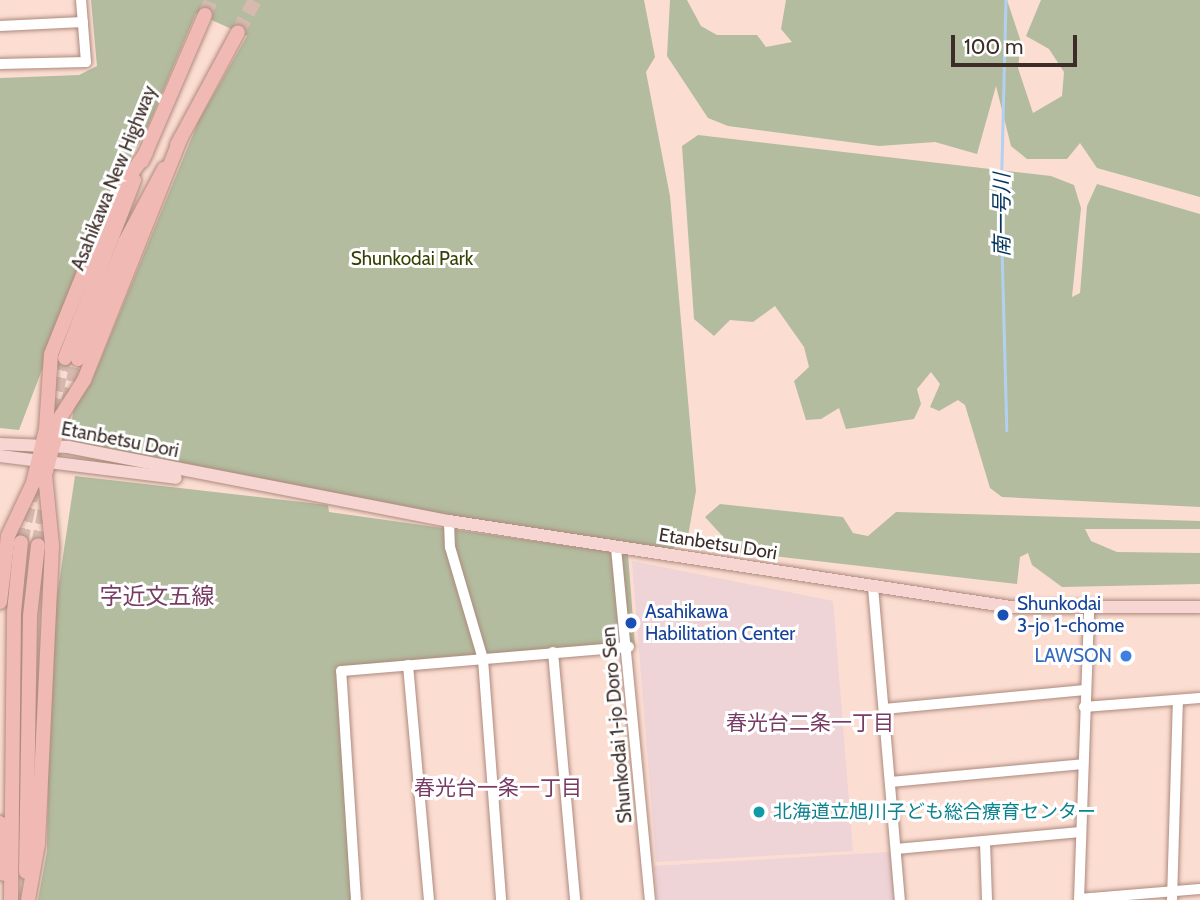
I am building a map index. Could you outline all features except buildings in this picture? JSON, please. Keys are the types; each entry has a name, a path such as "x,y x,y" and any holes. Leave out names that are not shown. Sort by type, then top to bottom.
{"highway":[{"name":"Asahikawa New Highway","path":"205,15 146,153 71,359 125,242 238,32"},
{"path":"0,602 8,536 157,208 181,138"},
{"path":"27,900 38,844 52,545 43,500 51,354 114,198 146,153"},
{"path":"9,900 14,612 21,542"},
{"path":"27,900 30,616 38,545"},
{"path":"0,823 9,900"}],"main road":[{"name":"Etanbetsu Dori","path":"0,444 616,548 1011,607 1089,610 1200,607"},
{"name":"Etanbetsu Dori","path":"0,456 46,452"}],"street":[{"path":"0,64 86,62 81,0"},
{"path":"0,26 83,22"},
{"path":"449,521 450,547 484,659 500,900"},
{"name":"Shunkodai 1-jo Doro Sen","path":"616,548 629,647 650,900"},
{"path":"873,587 900,900"},
{"path":"1089,610 1079,900 1172,896 1200,889"},
{"path":"356,900 337,676 408,665 629,647"},
{"path":"553,652 575,900"},
{"path":"408,665 429,900"},
{"path":"884,709 1085,690"},
{"path":"1084,707 1200,698"},
{"path":"1172,896 1178,701"},
{"path":"890,782 1083,764"},
{"path":"896,849 1080,832"},
{"path":"985,842 987,900"}],"shaded area":[{"path":"632,561 833,601 853,851 656,862"},
{"path":"890,852 894,900 657,900 654,866"}],"green space":[{"name":"Shunkodai Park","path":"91,0 644,0 655,57 646,72 670,196 696,491 688,536 675,543 674,553 234,480 69,440 74,406 91,383 199,120 247,36 196,13 145,133 111,189 19,430 0,428 0,78 79,75 97,66"},
{"path":"670,0 687,0 701,26 717,35 757,35 766,47 792,42 781,29 786,0 1007,0 1021,42 1018,68 1033,113 1062,96 1064,72 1049,49 1026,36 1041,0 1200,0 1200,197 1097,168 1080,143 1067,159 1027,159 1011,146 996,86 977,154 935,142 879,146 728,126 708,118 667,56"},
{"path":"698,135 1051,176 1074,185 1081,208 1072,297 1080,293 1087,206 1097,184 1200,214 1200,507 1002,497 990,488 965,405 958,400 939,411 930,407 940,384 931,372 917,389 921,404 914,419 846,429 839,408 821,419 806,420 794,381 809,367 804,347 775,306 753,322 730,320 714,336 694,319 682,146"},
{"path":"75,476 328,505 329,512 628,554 635,646 342,667 361,900 38,900 47,851 50,643"},
{"path":"720,504 843,517 853,533 868,536 896,512 1200,521 1200,529 1085,529 1091,541 1117,552 1200,553 1200,584 1062,587 1032,565 1028,553 1020,557 1017,584 737,552 705,517"}],"waterway":[{"name":"南一号川","path":"1006,0 1001,208 1007,430"}],"tunnel":[{"path":"205,15 211,0"},
{"path":"238,32 255,0"},
{"path":"51,411 65,358"},
{"path":"68,402 78,359"},
{"path":"21,542 32,492"},
{"path":"38,545 46,504"}],"place":[{"name":"Shunkodai 3-jo 1-chome","path":"1003,615"},
{"name":"Asahikawa Habilitation Center","path":"631,623"},
{"name":"LAWSON","path":"1126,656"},
{"name":"北海道立旭川子ども総合療育センター","path":"759,812"}],"district":[{"name":"字近文五線","path":"157,596"},
{"name":"春光台二条一丁目","path":"810,723"},
{"name":"春光台一条一丁目","path":"498,788"}]}
